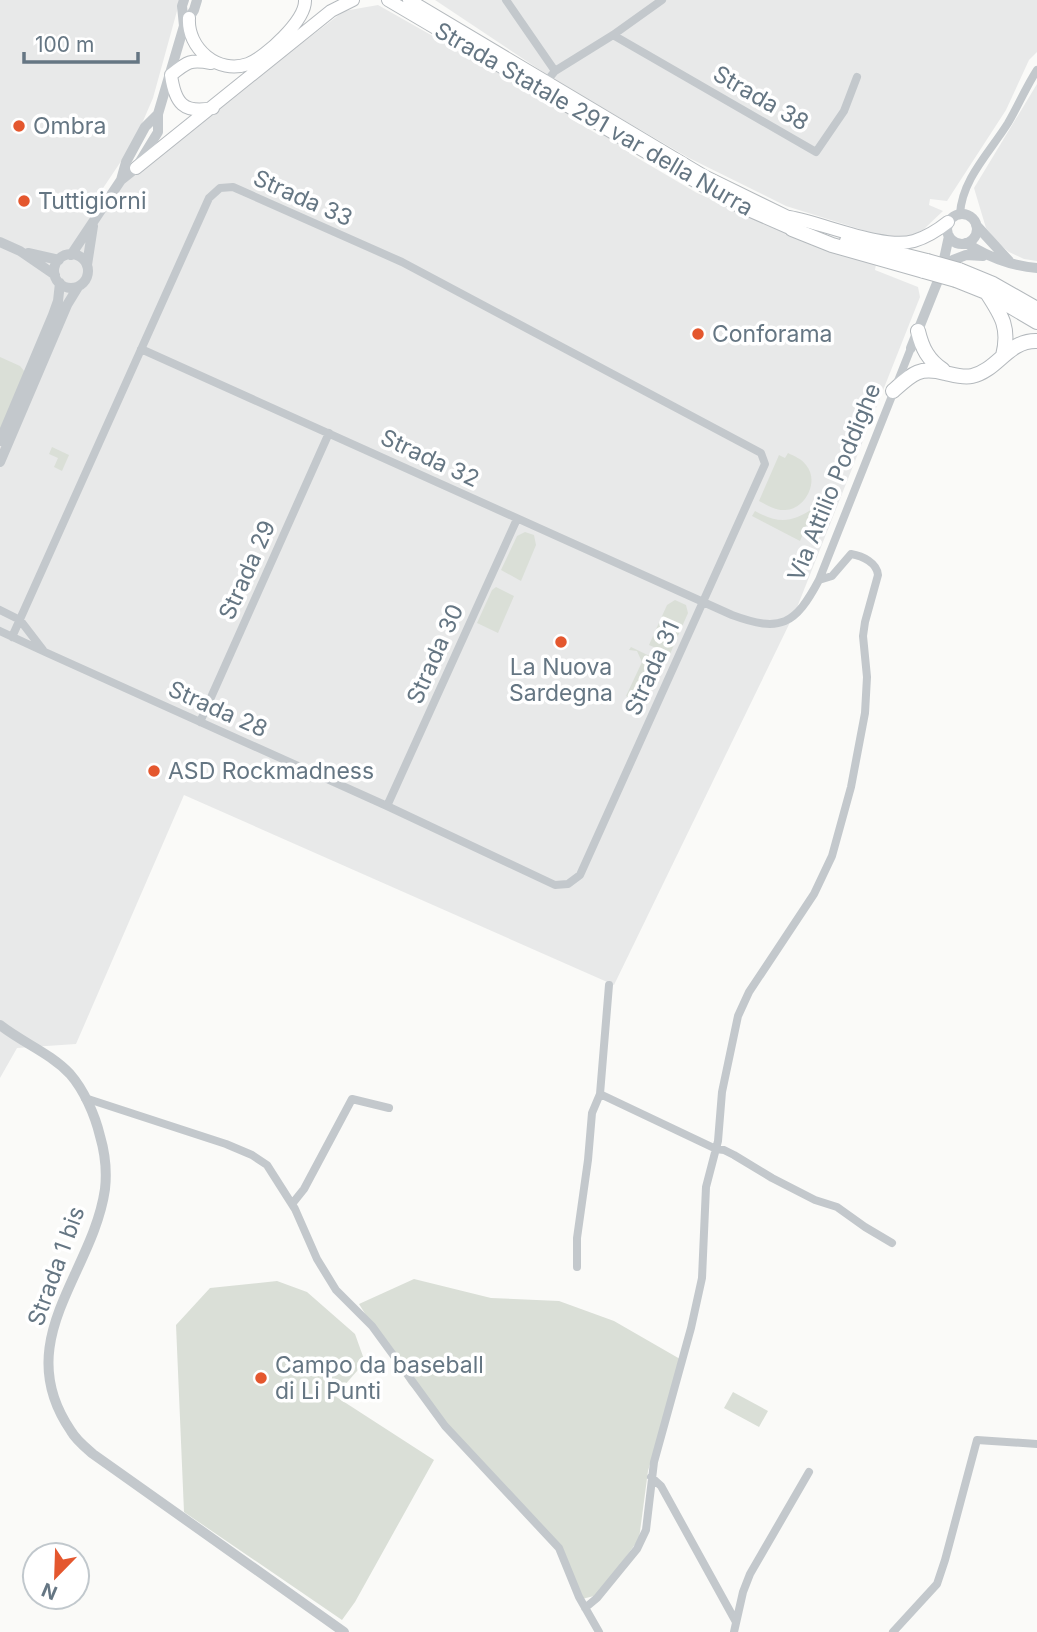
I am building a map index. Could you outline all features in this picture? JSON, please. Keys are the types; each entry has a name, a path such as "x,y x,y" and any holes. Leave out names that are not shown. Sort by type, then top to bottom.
{"highway":[{"name":"Strada Statale 291 var della Nurra","path":"791,222 832,245 956,270 993,284 1037,309"},
{"name":"Strada Statale 291 var della Nurra","path":"956,270 986,292 1037,322"},
{"path":"986,292 1002,315 1006,328 1003,356"},
{"path":"918,331 923,349 934,364 946,373"},
{"path":"893,391 916,371 930,369 956,376 971,376 988,370 1014,346 1027,341 1037,341"},
{"path":"911,348 930,369"}],"main road":[{"path":"213,108 192,110 181,104 174,97 171,75 186,63 197,60 234,67 250,64 298,23 305,0"},
{"path":"136,168 331,11 353,0"},
{"name":"Strada Statale 291 var della Nurra","path":"409,0 422,5 704,176 791,222"},
{"name":"Strada Statale 291 var della Nurra","path":"388,1 737,205 791,222"},
{"path":"186,22 204,55 219,64"},
{"path":"791,222 813,221 892,243 913,241 934,232 948,222"}],"street":[{"path":"184,0 182,6 186,22"},
{"path":"121,180 136,168 158,132 158,114 186,22 197,0"},
{"path":"506,0 555,71"},
{"path":"546,82 555,71 662,0"},
{"name":"Strada 38","path":"613,35 816,152 844,111 857,77"},
{"path":"960,214 961,199 969,181 1008,122 1037,70"},
{"path":"0,242 20,251 59,260 71,255 121,180 126,162 145,127 158,114"},
{"name":"Strada 33","path":"12,637 209,198 220,188 233,187 448,285 761,453 765,464"},
{"path":"911,348 942,273 949,236 948,222 953,217 960,214 971,217 1009,261"},
{"path":"0,462 67,305 87,278 94,221"},
{"path":"956,270 964,244 976,234 976,225"},
{"path":"949,236 955,242 989,258"},
{"path":"20,251 68,288 78,287"},
{"path":"71,255 82,259 87,265"},
{"path":"942,273 956,270 975,255 1037,268"},
{"path":"0,442 58,301 55,267 59,260"},
{"name":"Strada 32","path":"141,348 703,602"},
{"name":"Via Attilio Poddighe","path":"703,602 753,623 773,625 789,620 805,607 819,580 911,348"},
{"name":"Strada 29","path":"200,722 329,433"},
{"name":"Strada 31","path":"568,884 580,875 765,464"},
{"name":"Strada 30","path":"387,806 517,519"},
{"path":"585,1608 597,1598 644,1538 651,1477 696,1309 704,1263 706,1187 716,1149 725,1075 738,1016 749,992 814,894 832,856 851,788 865,713 867,677 863,636 878,575 873,564 851,554 832,576 819,580"},
{"name":"Strada 28","path":"0,610 20,620 45,652"},
{"name":"Strada 28","path":"0,631 555,885 568,884"},
{"path":"577,1267 576,1238 592,1113 600,1094 609,985"},
{"name":"Strada 1 bis","path":"2,1028 43,1051 71,1076 97,1120 105,1154 105,1188 97,1219 55,1320 48,1359 54,1400 71,1432 93,1454 338,1630"},
{"path":"600,1094 716,1149 724,1150 825,1205 837,1207 892,1242"},
{"path":"85,1098 157,1120 252,1155 267,1166 292,1204 317,1259 336,1290 372,1326 445,1426 559,1548 585,1608 599,1632"},
{"path":"292,1204 304,1189 352,1099 389,1108"},
{"path":"893,1632 936,1584 945,1560 975,1442 979,1438 1037,1444"},
{"path":"734,1632 750,1574 809,1472"},
{"path":"651,1477 661,1486 737,1622"}],"shaded area":[{"path":"0,0 180,0 153,98 134,142 93,203 344,11 378,5 558,107 573,120 599,135 604,133 630,148 629,153 697,193 845,256 876,264 875,270 918,287 920,297 796,610 614,985 184,795 76,1044 17,1048 0,1078"},
{"path":"435,0 1037,0 1037,52 1029,60 1006,110 947,201 930,199 929,205 943,211 923,230 910,236 885,237 786,206 689,158 558,82"},
{"path":"1037,84 1037,261 1024,259 998,243 986,228 974,188"},
{"path":"0,357 20,366 25,372 0,431"},
{"path":"52,447 69,455 62,471 54,467 58,458 49,454"},
{"path":"788,453 806,465 810,472 811,486 799,505 782,510 759,501 779,455 785,458"},
{"path":"814,508 800,541 752,516 755,511 771,518 785,520 798,517"},
{"path":"525,532 534,535 536,545 521,581 501,570 517,536"},
{"path":"496,587 514,596 498,633 477,623 492,590"},
{"path":"675,600 686,605 688,613 670,654 649,645 667,605"},
{"path":"631,647 664,663 645,705 626,696 642,662 637,651 629,650"},
{"path":"414,1279 491,1298 559,1301 614,1321 680,1359 648,1471 639,1539 598,1595 582,1599 557,1546 409,1384 359,1304"},
{"path":"277,1281 307,1292 355,1334 365,1362 335,1396 434,1460 355,1602 342,1620 184,1512 176,1325 210,1288"},
{"path":"733,1392 768,1411 759,1427 724,1408"}],"place":[{"name":"Ombra","path":"19,126"},
{"name":"Tuttigiorni","path":"24,201"},
{"name":"Conforama","path":"698,334"},
{"name":"La Nuova Sardegna","path":"561,642"},
{"name":"ASD Rockmadness","path":"154,771"},
{"name":"Campo da baseball di Li Punti","path":"261,1378"}]}
